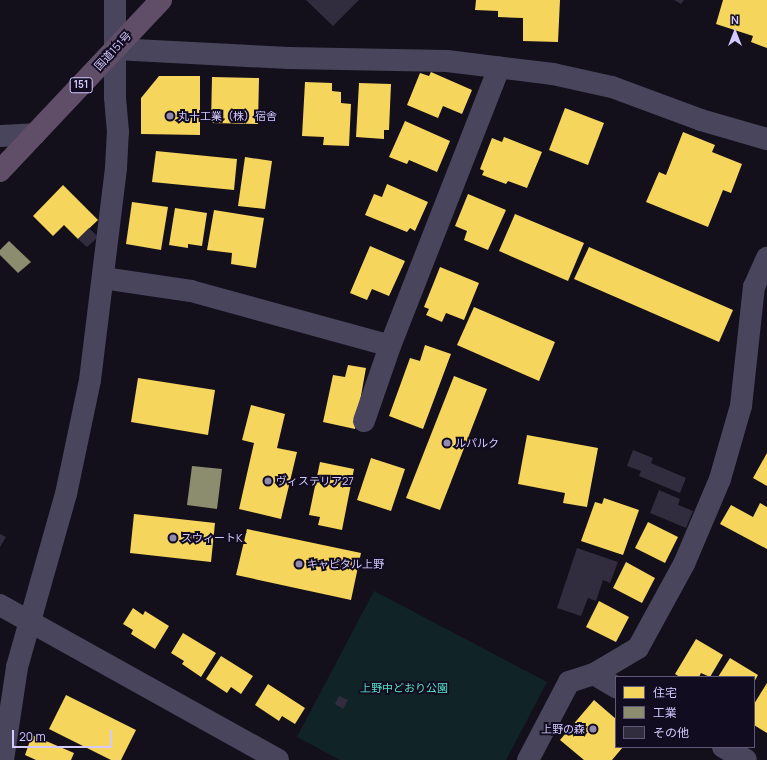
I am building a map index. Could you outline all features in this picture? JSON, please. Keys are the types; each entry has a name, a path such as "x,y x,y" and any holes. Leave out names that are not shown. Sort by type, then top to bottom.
{"highway":[{"name":"国道151号","path":"0,171 161,0"}],"street":[{"path":"3,760 17,667 32,622 66,494 90,380 117,161 115,0"},
{"path":"115,49 289,58 447,61 553,74 612,87 701,120 767,139"},
{"path":"364,421 390,346 499,68"},
{"path":"0,136 35,134"},
{"path":"528,760 569,682 594,674 638,648 684,564 720,479 741,406 754,287 767,258"},
{"path":"103,278 191,291 390,346"},
{"path":"0,605 278,760"},
{"path":"594,674 615,686"},
{"path":"725,748 746,760"}],"green space":[{"name":"上野中どおり公園","path":"374,591 547,682 506,760 340,760 297,737"}],"building: 住宅":[{"path":"476,0 560,0 558,42 523,41 523,18 498,17 498,11 475,10"},
{"path":"723,0 767,0 767,48 751,42 753,36 716,24"},
{"path":"431,72 472,90 462,114 443,106 438,118 407,105 420,73 429,76"},
{"name":"丸十工業（株）宿舎","path":"159,76 200,76 200,135 141,134 141,98"},
{"path":"212,77 259,78 258,124 211,123"},
{"path":"305,82 332,83 332,91 341,92 341,103 351,104 349,146 323,145 324,137 302,136"},
{"path":"359,83 391,84 389,130 384,130 384,139 356,137"},
{"path":"565,108 604,123 588,165 549,150"},
{"path":"405,121 450,141 437,172 409,160 407,164 389,157"},
{"path":"683,132 715,145 712,152 742,164 731,193 723,190 708,227 646,202 659,172 666,175"},
{"path":"504,137 542,152 527,188 508,181 506,184 482,175 484,171 480,169 492,138 502,142"},
{"path":"156,151 237,159 234,190 152,182"},
{"path":"245,157 272,161 265,209 238,206"},
{"path":"387,184 428,202 415,231 410,228 407,232 365,215 374,194 382,197"},
{"path":"63,185 98,220 78,239 64,225 53,236 33,216"},
{"path":"468,194 506,210 488,250 464,240 467,231 455,226"},
{"path":"132,202 168,207 161,250 126,244"},
{"path":"175,208 207,213 202,246 188,244 188,248 169,245"},
{"path":"214,210 264,218 256,268 231,264 232,253 207,250"},
{"path":"515,214 584,243 568,281 499,251"},
{"path":"370,246 405,261 389,296 372,289 367,300 350,293"},
{"path":"589,247 733,310 719,342 574,279"},
{"path":"440,267 479,283 464,320 446,313 442,322 426,315 429,309 424,307"},
{"path":"474,307 555,342 539,381 457,345"},
{"path":"425,345 451,354 423,429 389,416 410,358 420,361"},
{"path":"348,365 366,368 355,429 323,422 333,375 345,377"},
{"name":"ルパルク","path":"454,376 487,389 440,510 406,498"},
{"path":"138,378 215,390 208,435 131,422"},
{"name":"ヴィステリア27","path":"251,405 285,414 277,448 297,452 281,519 239,509 254,443 242,440"},
{"path":"527,435 598,448 587,507 563,503 565,493 518,484"},
{"path":"767,453 767,486 753,478"},
{"path":"371,458 405,469 391,511 357,500"},
{"path":"320,462 354,469 342,530 318,525 320,517 309,515"},
{"path":"604,498 639,510 623,555 581,541 595,502 602,504"},
{"path":"760,503 767,507 767,549 720,524 731,505 753,517"},
{"name":"スウィートK","path":"134,514 215,523 211,562 130,553"},
{"path":"648,522 678,537 665,563 635,548"},
{"name":"キャピタル上野","path":"247,529 361,553 351,600 236,575"},
{"path":"626,562 655,578 642,603 613,588"},
{"path":"599,601 629,617 616,642 586,627"},
{"path":"133,608 143,615 145,611 169,626 155,649 131,634 133,630 123,624"},
{"path":"183,633 216,653 201,677 182,664 184,661 171,653"},
{"path":"696,639 723,655 711,676 701,673 700,676 678,676 675,674"},
{"path":"221,656 253,676 241,694 231,687 227,693 206,679"},
{"path":"730,658 758,675 755,680 755,676 719,676"},
{"path":"767,683 767,733 755,726 755,702"},
{"path":"268,684 305,708 295,724 282,716 279,721 255,705"},
{"path":"66,695 136,730 121,760 111,760 49,729"},
{"name":"上野の森","path":"594,700 615,718 615,748 622,748 612,760 584,760 560,740"},
{"path":"32,735 74,753 71,760 36,760 25,755"}],"building: 工業":[{"path":"9,241 31,262 18,273 0,255 0,250"},
{"path":"192,466 222,469 217,509 187,505"}],"building: その他":[{"path":"306,0 359,0 333,26"},
{"path":"674,0 684,0 681,4"},
{"path":"89,228 98,237 87,247 78,239"},
{"path":"633,450 653,458 651,463 686,478 680,493 639,476 641,471 627,466"},
{"path":"659,490 680,499 678,505 693,511 686,528 650,513"},
{"path":"0,534 6,537 0,547"},
{"path":"577,548 618,562 610,583 603,580 596,601 588,598 581,616 557,608"},
{"path":"339,696 348,700 343,709 335,704"}],"place":[{"name":"丸十工業（株）宿舎","path":"170,116"},
{"name":"ルパルク","path":"447,443"},
{"name":"ヴィステリア27","path":"268,481"},
{"name":"スウィートK","path":"173,538"},
{"name":"キャピタル上野","path":"299,564"},
{"name":"上野の森","path":"593,729"}]}
